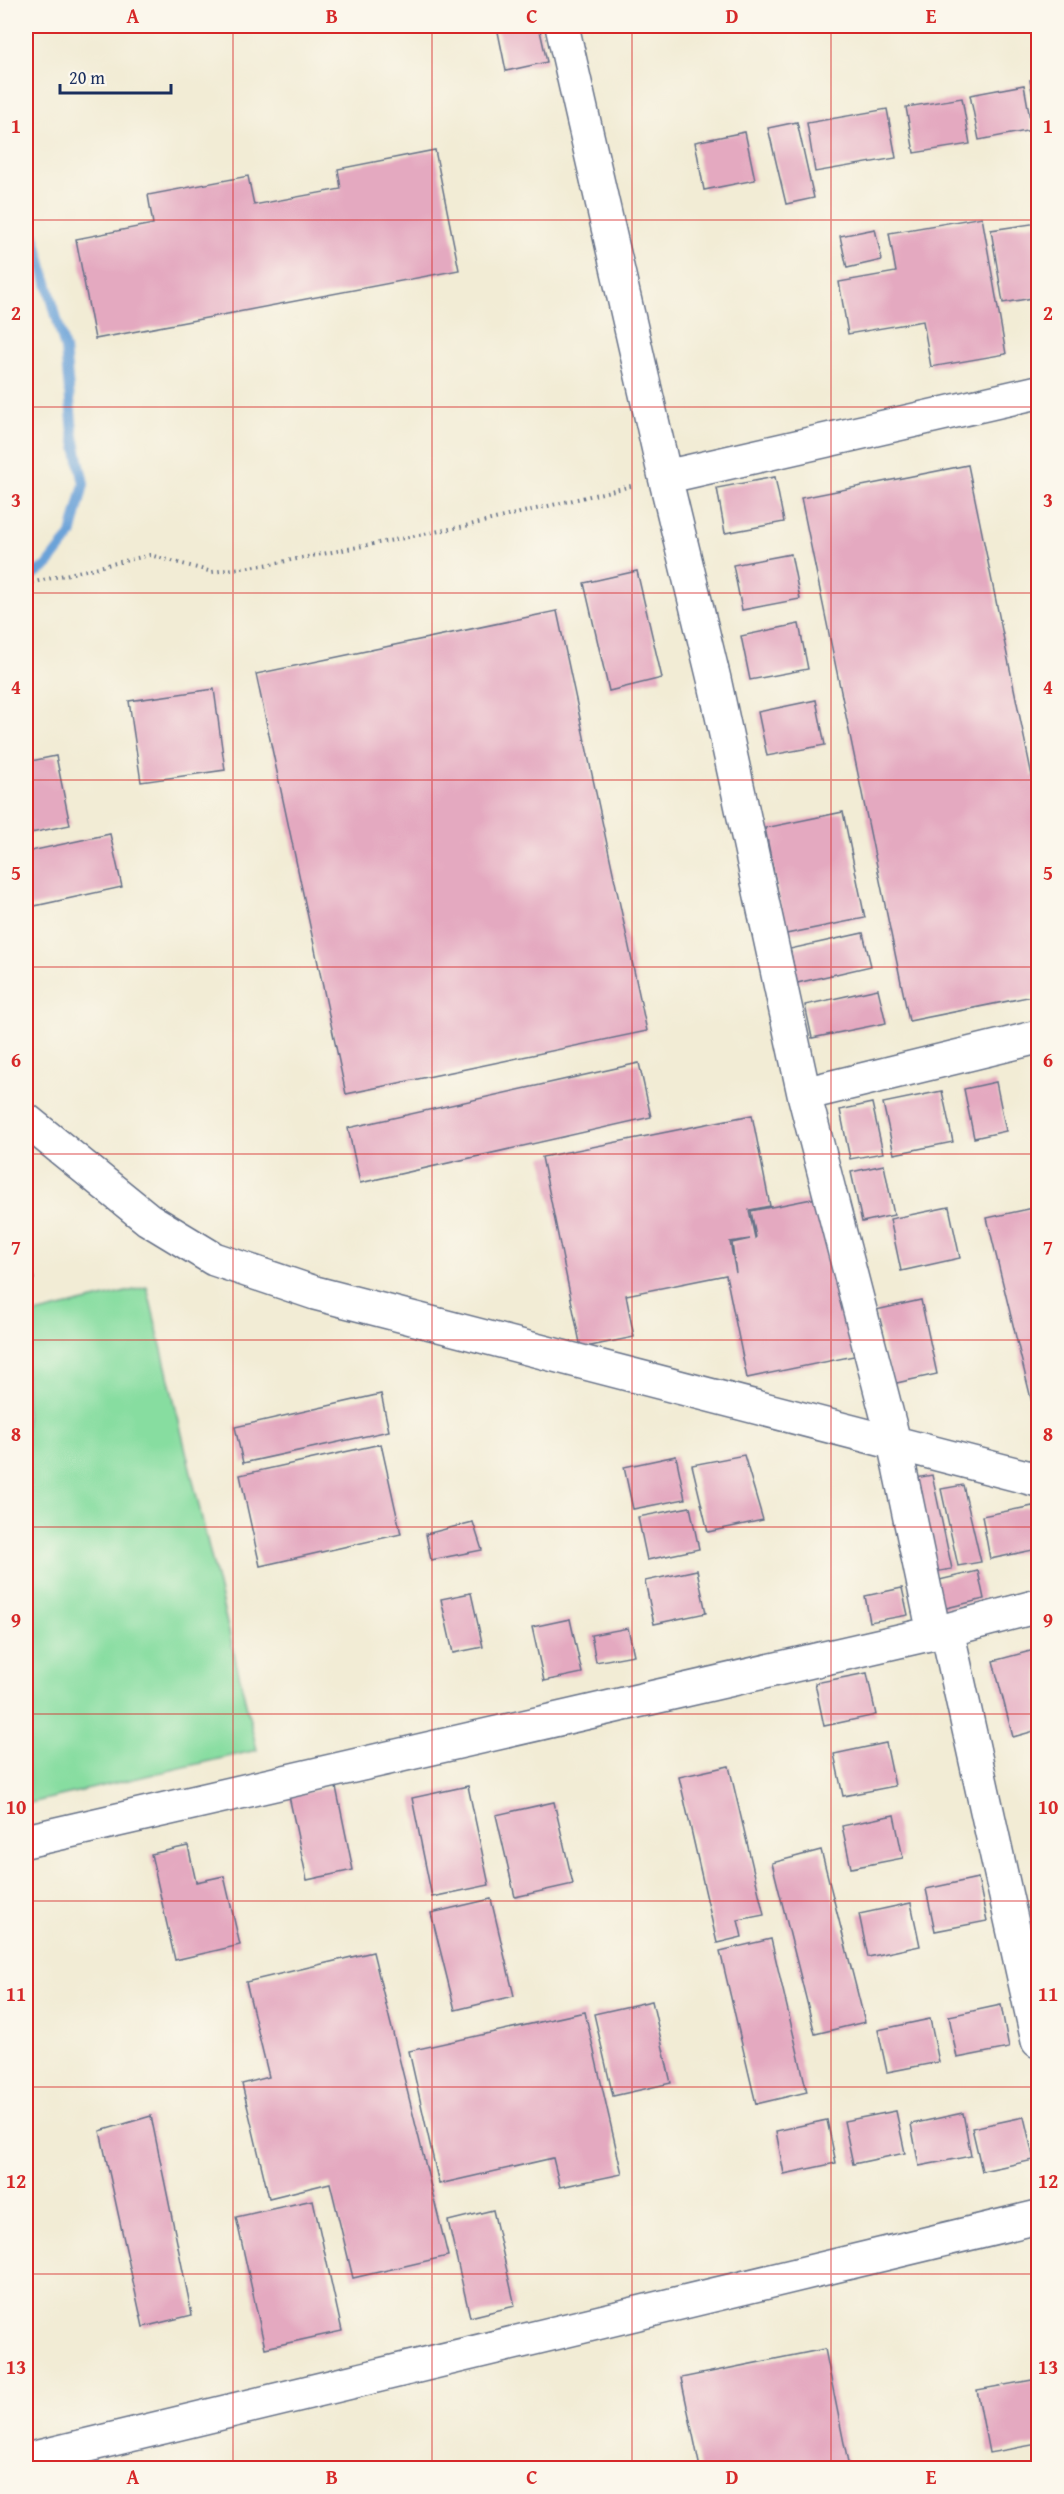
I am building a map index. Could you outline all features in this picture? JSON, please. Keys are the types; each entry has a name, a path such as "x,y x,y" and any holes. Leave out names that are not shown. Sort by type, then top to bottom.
{"street":[{"path":"562,26 665,477 714,679 804,1094 894,1442 1038,2042"},
{"path":"665,477 1038,392"},
{"path":"804,1094 1038,1037"},
{"path":"26,1120 148,1219 214,1259 315,1293 1038,1480"},
{"path":"26,1840 940,1631 1038,1606"},
{"path":"26,2460 1038,2217"}],"path":[{"path":"26,584 150,555 212,572 271,564 470,525 665,477"}],"green space":[{"path":"147,1287 257,1750 26,1804 26,1316"}],"building":[{"path":"539,26 547,62 506,71 497,27"},
{"path":"1038,79 1038,122 1037,122 1030,80"},
{"path":"1024,85 1032,130 979,140 970,95"},
{"path":"962,98 970,144 914,153 906,107"},
{"path":"887,109 896,158 815,172 807,123"},
{"path":"797,122 814,198 786,204 768,128"},
{"path":"745,132 755,180 704,190 695,142"},
{"path":"435,150 459,270 95,339 76,239 153,224 148,195 248,176 254,205 341,189 338,169"},
{"path":"982,217 1006,354 931,367 923,321 848,334 839,282 896,272 889,233"},
{"path":"1038,223 1038,297 1003,303 991,230"},
{"path":"875,229 882,260 847,268 840,236"},
{"path":"968,465 1032,776 1038,774 1038,995 909,1021 801,498"},
{"path":"775,477 784,522 725,533 717,488"},
{"path":"791,554 800,599 742,610 733,565"},
{"path":"637,571 662,678 609,691 584,583"},
{"path":"557,611 647,1031 346,1094 256,674"},
{"path":"799,624 808,669 750,680 741,636"},
{"path":"214,689 225,770 141,782 129,701"},
{"path":"816,700 825,745 767,756 758,712"},
{"path":"56,756 70,825 26,834 26,762"},
{"path":"843,812 865,918 786,934 765,828"},
{"path":"110,834 122,887 30,907 26,885 26,852"},
{"path":"863,933 871,966 797,983 790,949"},
{"path":"878,989 886,1023 812,1038 805,1005"},
{"path":"639,1063 651,1117 360,1183 348,1128"},
{"path":"996,1082 1006,1131 974,1138 964,1089"},
{"path":"942,1091 953,1142 894,1154 883,1103"},
{"path":"872,1103 883,1153 850,1159 840,1110"},
{"path":"752,1115 770,1206 749,1210 755,1238 751,1211 822,1197 854,1356 747,1378 726,1275 626,1295 634,1337 581,1348 542,1157","holes":["750,1239 732,1243 736,1273 730,1242"]},
{"path":"884,1165 894,1215 862,1222 851,1172"},
{"path":"949,1207 960,1258 901,1271 890,1219"},
{"path":"1038,1207 1038,1410 1034,1411 987,1218"},
{"path":"26,1245 34,1279 26,1280"},
{"path":"921,1300 937,1374 892,1384 876,1310"},
{"path":"381,1394 389,1431 243,1463 235,1427"},
{"path":"381,1444 401,1534 260,1566 240,1475"},
{"path":"744,1455 763,1520 708,1532 692,1465"},
{"path":"676,1456 685,1499 633,1509 624,1467"},
{"path":"932,1475 952,1569 929,1573 910,1479"},
{"path":"963,1485 981,1562 958,1566 941,1489"},
{"path":"1033,1506 1038,1531 1038,1549 990,1559 982,1516"},
{"path":"690,1507 699,1549 647,1560 638,1517"},
{"path":"473,1522 482,1550 431,1560 426,1534"},
{"path":"697,1570 706,1613 654,1624 645,1581"},
{"path":"978,1571 984,1599 942,1609 935,1581"},
{"path":"902,1588 908,1615 870,1622 865,1596"},
{"path":"471,1593 483,1647 453,1653 441,1599"},
{"path":"570,1619 582,1673 544,1681 532,1627"},
{"path":"628,1628 634,1655 596,1662 591,1635"},
{"path":"1038,1649 1038,1730 1013,1737 993,1661"},
{"path":"867,1673 876,1715 824,1726 815,1683"},
{"path":"886,1743 895,1786 843,1796 834,1754"},
{"path":"729,1766 764,1915 738,1920 742,1937 717,1943 679,1777"},
{"path":"468,1786 489,1885 432,1897 412,1798"},
{"path":"336,1787 353,1870 307,1880 289,1796"},
{"path":"554,1802 573,1884 515,1897 496,1815"},
{"path":"894,1815 903,1858 851,1868 842,1826"},
{"path":"188,1846 196,1882 224,1876 240,1945 175,1960 151,1854"},
{"path":"821,1850 865,2022 815,2034 772,1863"},
{"path":"978,1878 987,1921 935,1931 926,1889"},
{"path":"491,1899 514,1996 455,2010 431,1913"},
{"path":"911,1903 920,1946 868,1957 859,1914"},
{"path":"771,1939 807,2092 756,2104 720,1951"},
{"path":"373,1952 448,2256 353,2278 330,2183 269,2198 242,2084 269,2077 246,1982"},
{"path":"652,2001 671,2083 613,2096 594,2014"},
{"path":"1001,2005 1009,2048 957,2058 949,2016"},
{"path":"585,2012 622,2174 560,2187 553,2158 439,2184 409,2051"},
{"path":"930,2019 939,2062 887,2072 878,2030"},
{"path":"896,2111 905,2153 853,2164 844,2121"},
{"path":"963,2113 971,2156 919,2166 911,2124"},
{"path":"151,2116 192,2315 143,2327 100,2131"},
{"path":"1024,2117 1034,2160 982,2171 972,2128"},
{"path":"827,2120 836,2163 784,2174 776,2131"},
{"path":"313,2200 342,2331 265,2348 236,2217"},
{"path":"493,2210 515,2306 470,2317 448,2221"},
{"path":"825,2349 849,2468 700,2468 681,2378"},
{"path":"1038,2379 1038,2444 989,2453 977,2390"}],"waterway":[{"path":"26,205 65,349 73,432 84,484 71,535 46,567 26,578"}]}
